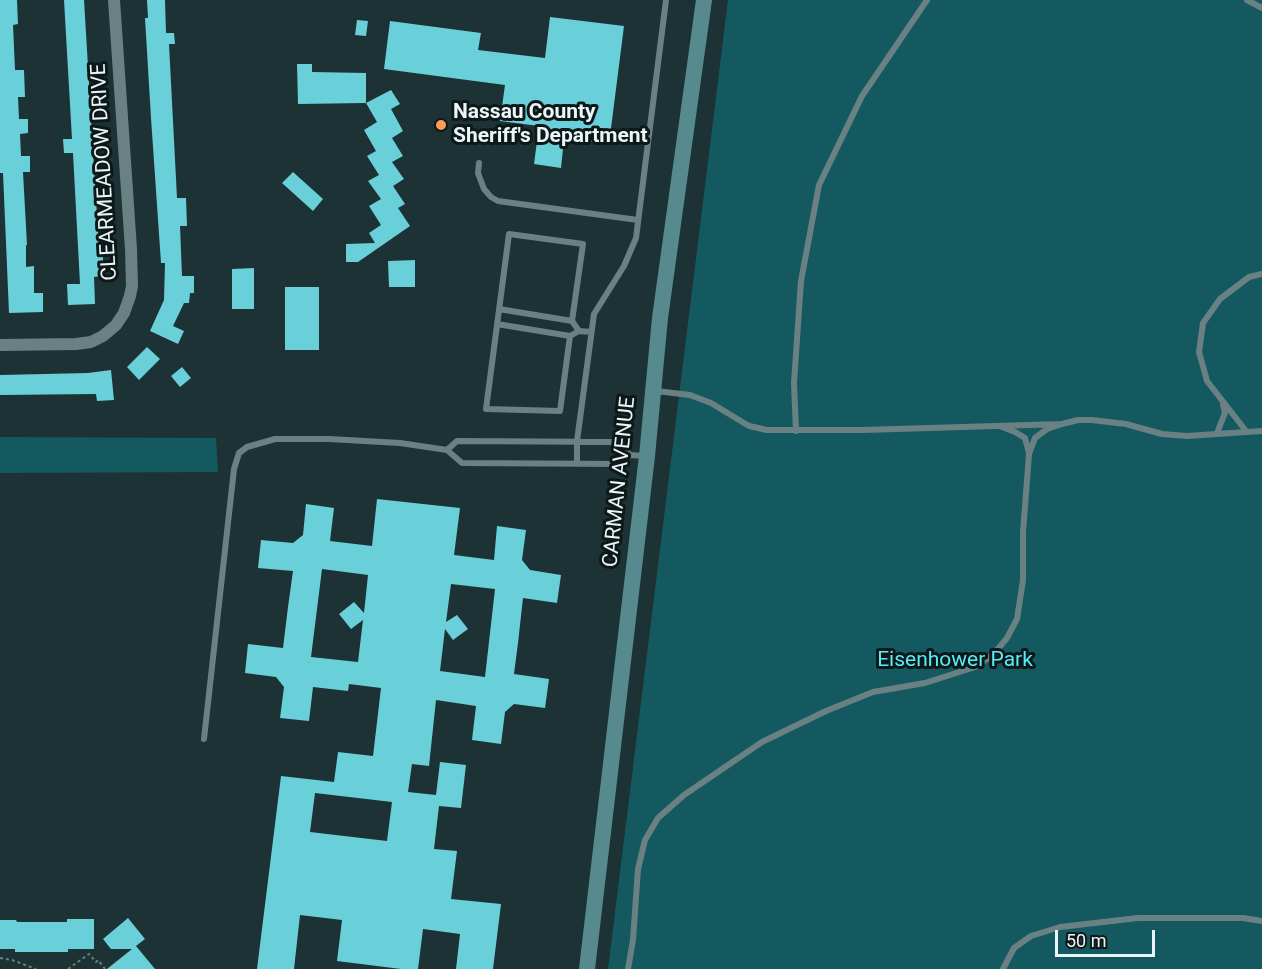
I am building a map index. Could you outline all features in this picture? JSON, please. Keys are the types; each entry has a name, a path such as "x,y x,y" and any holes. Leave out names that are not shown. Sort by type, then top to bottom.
{"main road":[{"name":"CARMAN AVENUE","path":"587,969 638,455 652,391 704,0"}],"street":[{"name":"CLEARMEADOW DRIVE","path":"0,345 64,345 91,342 116,325 124,313 130,296 131,249 114,0"}],"lane":[{"path":"578,464 577,441 594,314 624,266 636,238 666,0"},
{"path":"796,431 794,383 801,280 819,185 862,96 927,0"},
{"path":"1247,0 1262,8"},
{"path":"480,163 478,173 484,189 498,201 638,220"},
{"path":"570,336 560,411 486,409 509,234 583,244 572,321 579,331"},
{"path":"1246,431 1207,381 1199,352 1203,323 1220,299 1249,277 1262,274"},
{"path":"499,309 572,321"},
{"path":"497,324 570,336 579,331 591,332"},
{"path":"652,391 690,395 711,403 749,426 767,430 1062,424"},
{"path":"1217,433 1225,413 1222,401"},
{"path":"628,969 633,940 638,870 645,840 658,818 684,795 762,742 826,711 873,692 925,683 975,667 993,655 1007,638 1017,619 1023,580 1023,532 1029,454 1035,438 1047,429 1078,420 1126,424 1162,434 1187,436 1262,430"},
{"path":"998,426 1025,438 1029,454"},
{"path":"204,739 234,469 239,453 247,447 275,439 400,443 447,450 462,463 621,464 638,455 620,442 457,441 447,450"},
{"path":"1003,969 1014,948 1031,936 1060,927 1138,918 1243,918 1262,921"}],"path":[{"path":"68,969 89,954 105,969"},
{"path":"0,958 36,969"}],"green space":[{"name":"Eisenhower Park","path":"728,0 1262,0 1262,969 608,969"},
{"path":"0,437 216,438 218,472 0,473"}],"building":[{"path":"0,0 17,0 18,24 13,25 15,70 24,70 25,97 18,97 19,119 28,119 28,133 20,134 21,156 30,156 30,172 23,172 26,267 34,266 34,293 43,293 43,312 9,313 3,173 0,173"},
{"path":"64,0 84,0 99,250 103,250 102,276 94,277 95,304 68,305 67,284 80,284 73,153 64,153 63,139 72,139"},
{"path":"147,0 165,0 166,33 174,33 175,44 169,44 177,198 186,198 187,226 180,226 182,276 194,276 194,293 190,293 189,303 184,303 173,326 184,331 178,344 150,331 164,300 165,263 161,263 151,118 145,18 148,18"},
{"path":"550,17 624,26 609,144 564,139 561,168 534,164 539,126 500,121 505,85 384,69 390,21 481,33 478,50 545,58"},
{"path":"357,20 368,21 366,36 355,35"},
{"path":"297,64 312,64 312,72 366,73 366,103 298,104"},
{"path":"391,90 400,104 391,109 403,131 392,138 403,156 392,162 404,179 393,186 405,204 398,208 410,226 358,262 346,262 346,244 375,243 369,233 381,225 369,206 381,199 368,181 379,175 367,156 376,151 364,130 377,122 366,103"},
{"path":"293,172 323,199 313,211 282,183"},
{"path":"415,260 415,287 389,287 388,261"},
{"path":"254,268 254,309 232,309 232,269"},
{"path":"285,287 319,287 319,350 285,350"},
{"path":"147,347 160,359 139,380 127,367"},
{"path":"182,367 191,378 180,387 171,376"},
{"path":"111,370 114,400 97,401 96,394 0,395 0,375 88,373"},
{"path":"377,499 460,508 454,555 494,560 497,526 526,530 522,560 530,570 561,575 557,603 523,598 514,674 549,679 545,708 514,704 505,712 501,744 472,740 476,706 436,700 429,766 412,764 408,792 436,795 440,762 466,765 461,808 439,806 434,849 457,851 451,899 501,904 493,969 456,969 460,934 423,929 418,969 337,961 342,920 300,915 294,969 257,969 281,776 334,782 338,752 373,756 381,688 349,684 348,691 313,687 309,721 280,718 284,687 276,677 245,673 248,644 283,648 293,571 258,568 261,540 293,543 303,535 306,504 334,508 330,541 372,546","holes":["322,569 368,575 364,613 354,602 339,614 351,629 363,620 358,662 311,657","451,584 495,589 485,677 440,671 445,629 453,640 468,629 457,615 446,622","315,793 392,802 387,841 310,832"]},
{"path":"128,918 145,939 136,946 155,969 107,969 132,949 111,949 103,939"},
{"path":"67,919 94,919 94,949 68,949 68,952 15,952 15,949 0,949 0,920 67,922"}],"place":[{"name":"Nassau County Sheriff's Department","path":"441,125"}]}
